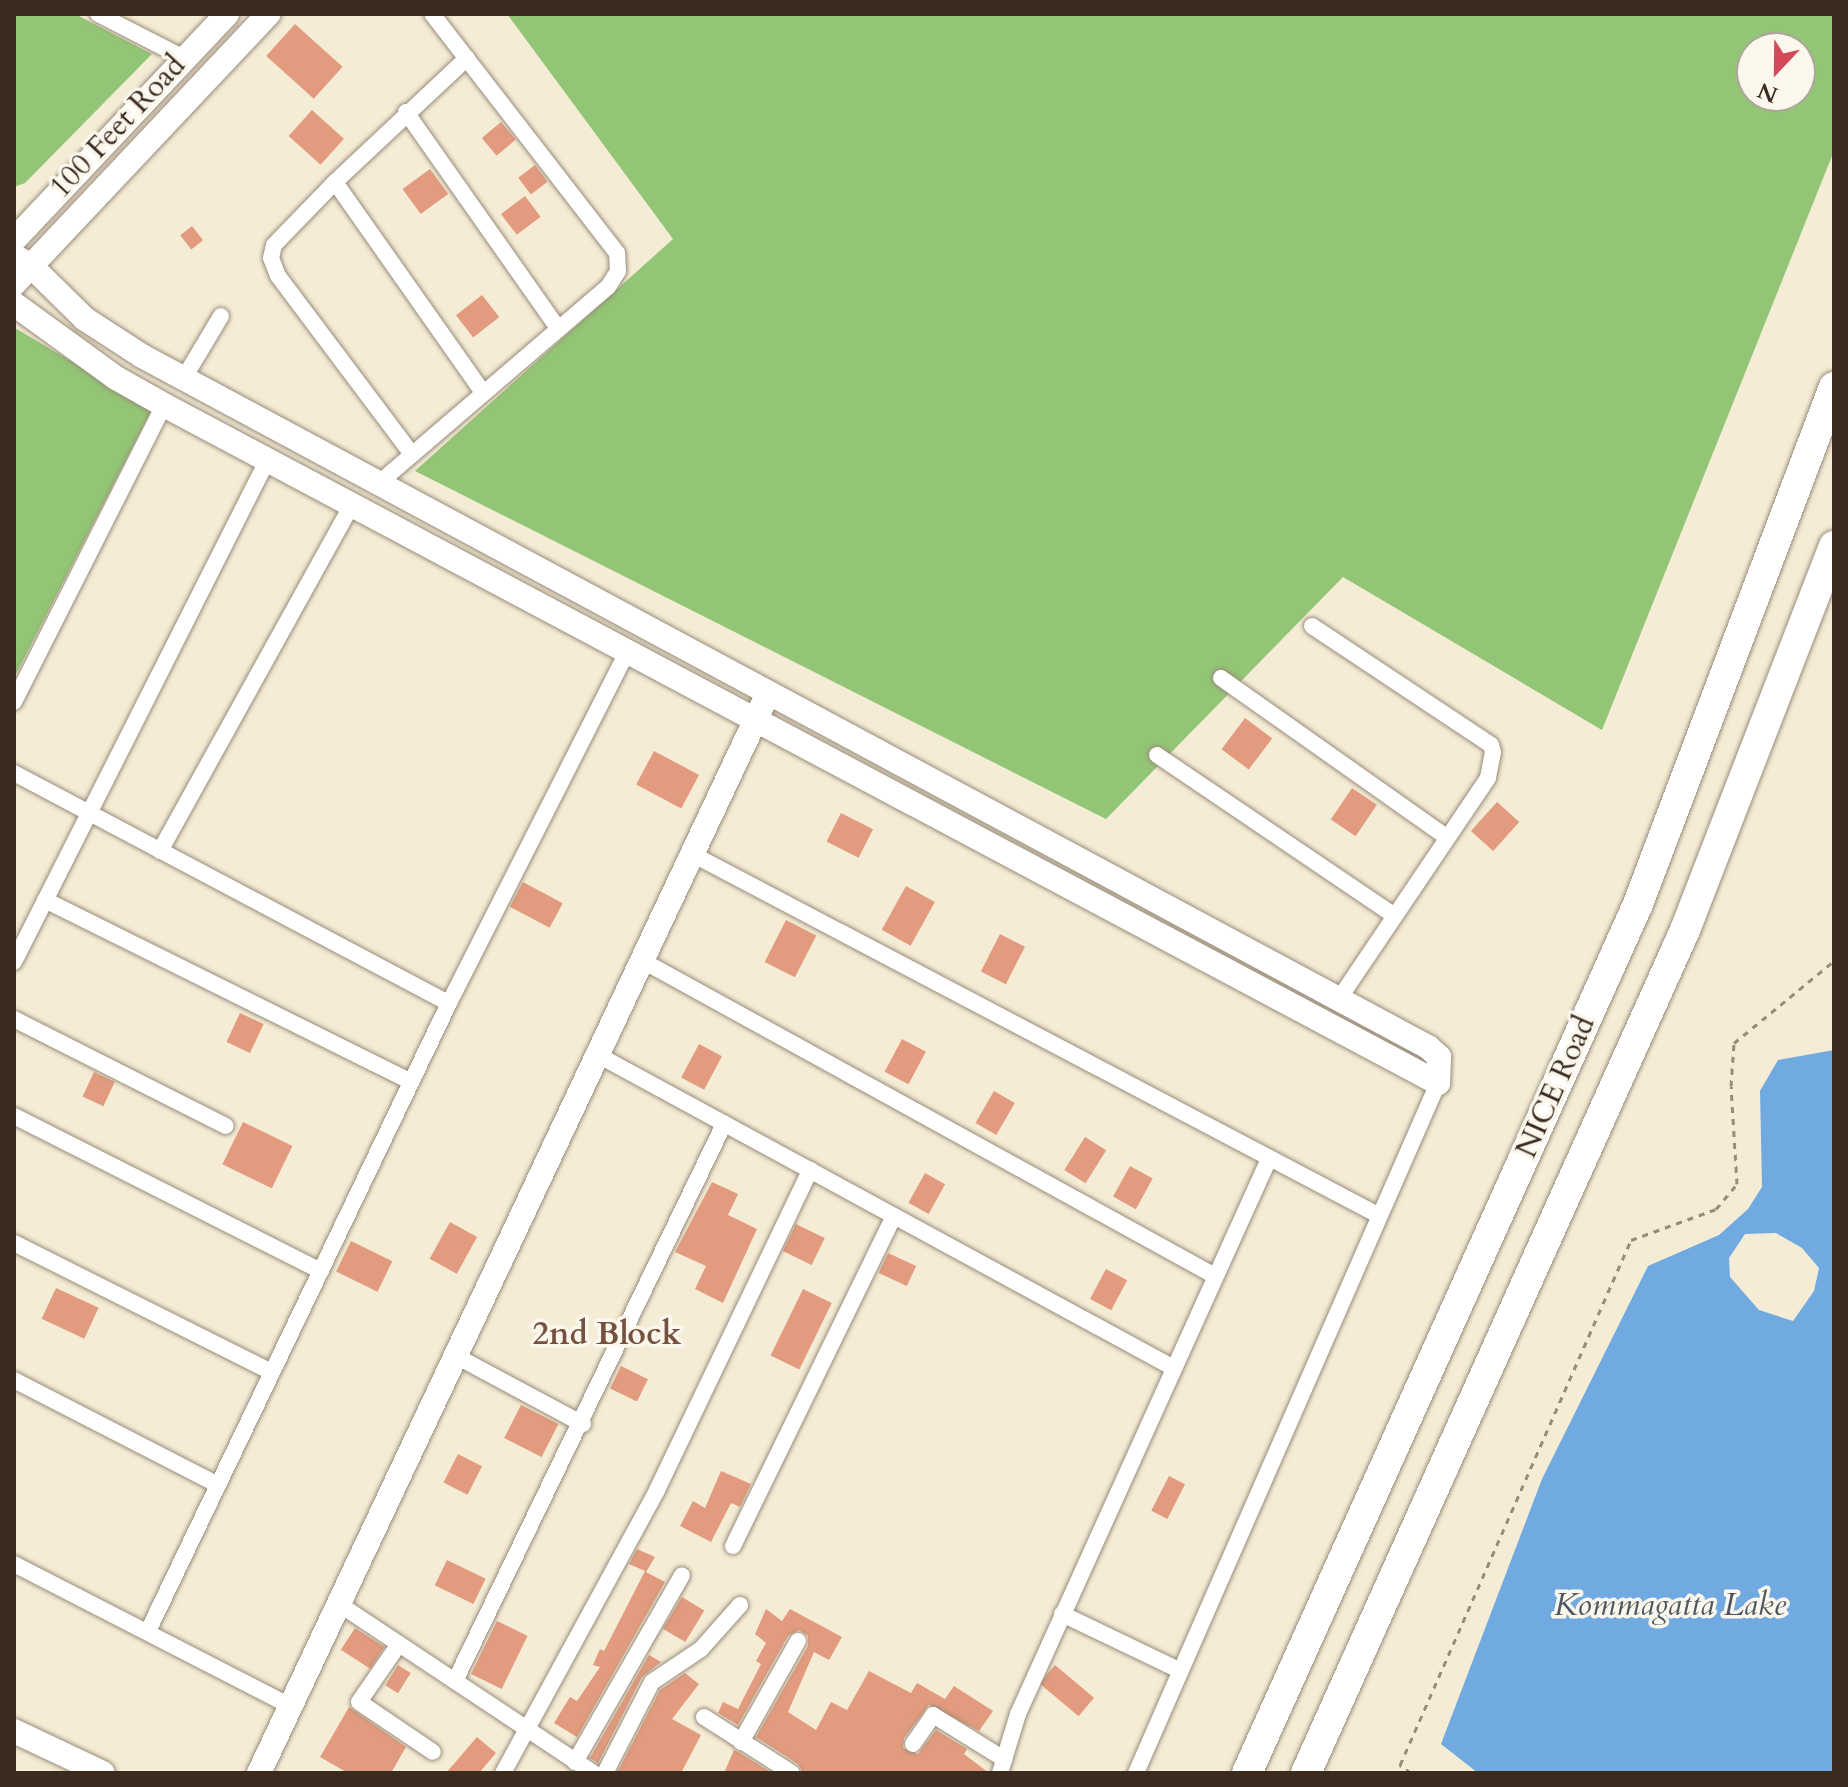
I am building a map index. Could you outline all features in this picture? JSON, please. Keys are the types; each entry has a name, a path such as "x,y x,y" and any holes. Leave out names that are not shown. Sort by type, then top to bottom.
{"highway":[{"name":"NICE Road","path":"1247,1773 1638,904 1834,387"},
{"name":"NICE Road","path":"1306,1773 1685,930 1834,546"}],"street":[{"path":"98,14 186,59"},
{"name":"100 Feet Road","path":"14,240 227,14"},
{"name":"100 Feet Road","path":"14,284 23,261 268,14"},
{"path":"379,483 615,279 617,253 432,14"},
{"path":"411,453 278,276 271,258 274,245 335,182 406,112 467,58"},
{"path":"406,112 558,328"},
{"path":"335,182 482,391"},
{"path":"23,261 85,319 184,378 1428,1047 1439,1057 1438,1083 1136,1773"},
{"path":"14,304 116,378 164,405 1438,1083"},
{"path":"184,378 221,316"},
{"path":"14,702 164,405"},
{"path":"14,962 268,459"},
{"path":"160,851 352,505"},
{"path":"1312,626 1491,745 1494,761 1488,778 1392,914 1339,999"},
{"path":"149,1629 449,1003 628,650"},
{"path":"1221,678 1445,836"},
{"path":"259,1773 769,692"},
{"path":"1157,755 1392,914"},
{"path":"14,773 449,1003"},
{"path":"694,855 1378,1215"},
{"path":"45,900 411,1082"},
{"path":"643,961 1215,1276"},
{"path":"14,1019 226,1126"},
{"path":"598,1055 1172,1367"},
{"path":"14,1116 321,1271"},
{"path":"455,1681 583,1424 724,1124"},
{"path":"913,1744 933,1715 1002,1766 1018,1714 1172,1367 1269,1159"},
{"path":"503,1773 528,1734 657,1490 810,1170"},
{"path":"733,1546 894,1216"},
{"path":"14,1243 272,1372"},
{"path":"456,1356 583,1424"},
{"path":"14,1380 218,1485"},
{"path":"14,1564 149,1629 290,1706"},
{"path":"575,1762 682,1575"},
{"path":"339,1604 528,1734 593,1773"},
{"path":"605,1773 652,1682 701,1649 740,1605"},
{"path":"1062,1614 1179,1670"},
{"path":"741,1742 798,1641"},
{"path":"399,1644 359,1702 433,1752"},
{"path":"704,1717 792,1773"},
{"path":"14,1731 103,1773"}],"path":[{"path":"1411,1773 1400,1765 1631,1240 1716,1209 1737,1184 1734,1043 1834,961"}],"green space":[{"path":"14,14 75,14 152,54 25,183 14,187"},
{"path":"507,14 1834,14 1834,151 1602,730 1343,577 1106,819 415,471 673,239"},
{"path":"14,329 152,409 14,678"}],"water":[{"name":"Kommagatta Lake","path":"1834,1050 1834,1773 1478,1773 1441,1744 1542,1479 1648,1266 1719,1235 1748,1209 1762,1187 1760,1091 1778,1060","holes":["1776,1233 1802,1248 1819,1268 1814,1291 1793,1321 1759,1310 1730,1277 1729,1258 1745,1234"]}],"building":[{"path":"295,24 343,67 314,99 266,56"},
{"path":"312,110 344,139 321,165 289,136"},
{"path":"501,122 516,140 497,156 482,138"},
{"path":"535,165 548,182 531,194 518,178"},
{"path":"430,169 448,194 421,214 402,189"},
{"path":"525,196 541,217 517,235 501,214"},
{"path":"192,226 203,240 191,249 180,235"},
{"path":"482,295 499,317 473,337 456,315"},
{"path":"1245,718 1272,738 1249,770 1222,749"},
{"path":"654,751 699,775 681,808 636,785"},
{"path":"1352,788 1377,805 1356,836 1331,820"},
{"path":"1497,802 1519,822 1493,851 1471,831"},
{"path":"841,813 873,829 859,858 826,842"},
{"path":"523,882 563,903 550,928 510,907"},
{"path":"906,886 935,902 911,946 882,930"},
{"path":"786,920 816,935 795,977 765,962"},
{"path":"1000,934 1025,947 1006,984 981,971"},
{"path":"240,1013 264,1024 250,1053 226,1042"},
{"path":"902,1039 926,1052 908,1084 885,1072"},
{"path":"699,1044 722,1056 704,1090 681,1078"},
{"path":"94,1072 115,1082 103,1106 83,1096"},
{"path":"994,1091 1015,1103 996,1135 976,1123"},
{"path":"243,1122 292,1146 272,1188 222,1164"},
{"path":"1085,1137 1106,1150 1086,1183 1064,1170"},
{"path":"1130,1166 1153,1179 1136,1209 1113,1197"},
{"path":"925,1173 945,1184 929,1214 909,1203"},
{"path":"712,1182 738,1194 728,1215 757,1229 723,1303 695,1289 706,1266 675,1252"},
{"path":"450,1222 477,1237 457,1274 430,1259"},
{"path":"796,1224 825,1238 812,1265 783,1251"},
{"path":"351,1241 392,1261 377,1292 336,1272"},
{"path":"888,1253 916,1266 907,1286 879,1273"},
{"path":"1106,1269 1127,1280 1111,1310 1090,1299"},
{"path":"56,1288 99,1308 84,1339 42,1319"},
{"path":"803,1289 832,1303 799,1370 771,1356"},
{"path":"621,1366 648,1379 637,1402 610,1388"},
{"path":"521,1405 558,1424 542,1457 504,1438"},
{"path":"458,1454 482,1466 468,1495 443,1483"},
{"path":"721,1471 751,1484 740,1507 731,1503 711,1542 680,1526 693,1501 705,1508"},
{"path":"1169,1476 1185,1484 1167,1519 1151,1511"},
{"path":"637,1549 655,1557 646,1572 665,1582 577,1737 554,1723 570,1697 577,1701 600,1667 593,1665 600,1649 604,1651 645,1571 629,1564"},
{"path":"447,1560 486,1579 473,1604 435,1585"},
{"path":"682,1597 704,1610 685,1642 663,1629"},
{"path":"766,1609 782,1621 790,1609 842,1637 829,1660 814,1652 788,1712 816,1730 831,1702 847,1710 869,1671 911,1693 917,1683 945,1699 954,1686 993,1711 979,1731 929,1705 904,1738 903,1748 918,1754 936,1730 967,1749 964,1754 989,1773 803,1773 798,1764 756,1737 808,1646 808,1636 799,1630 788,1636 738,1725 718,1713 723,1702 738,1709 761,1664 756,1661 766,1643 755,1634"},
{"path":"497,1621 528,1636 502,1689 471,1674"},
{"path":"355,1628 384,1647 370,1669 341,1650"},
{"path":"649,1655 661,1662 642,1677 598,1763 590,1758"},
{"path":"398,1665 411,1673 398,1693 385,1685"},
{"path":"1055,1665 1094,1698 1079,1716 1040,1683"},
{"path":"685,1673 699,1684 672,1719 701,1735 681,1773 617,1773 660,1690"},
{"path":"349,1707 406,1747 391,1773 348,1773 320,1757"},
{"path":"477,1737 496,1753 479,1773 446,1773"},
{"path":"734,1750 740,1753 772,1773 724,1773"}],"district":[{"name":"2nd Block","path":"607,1334"}]}
